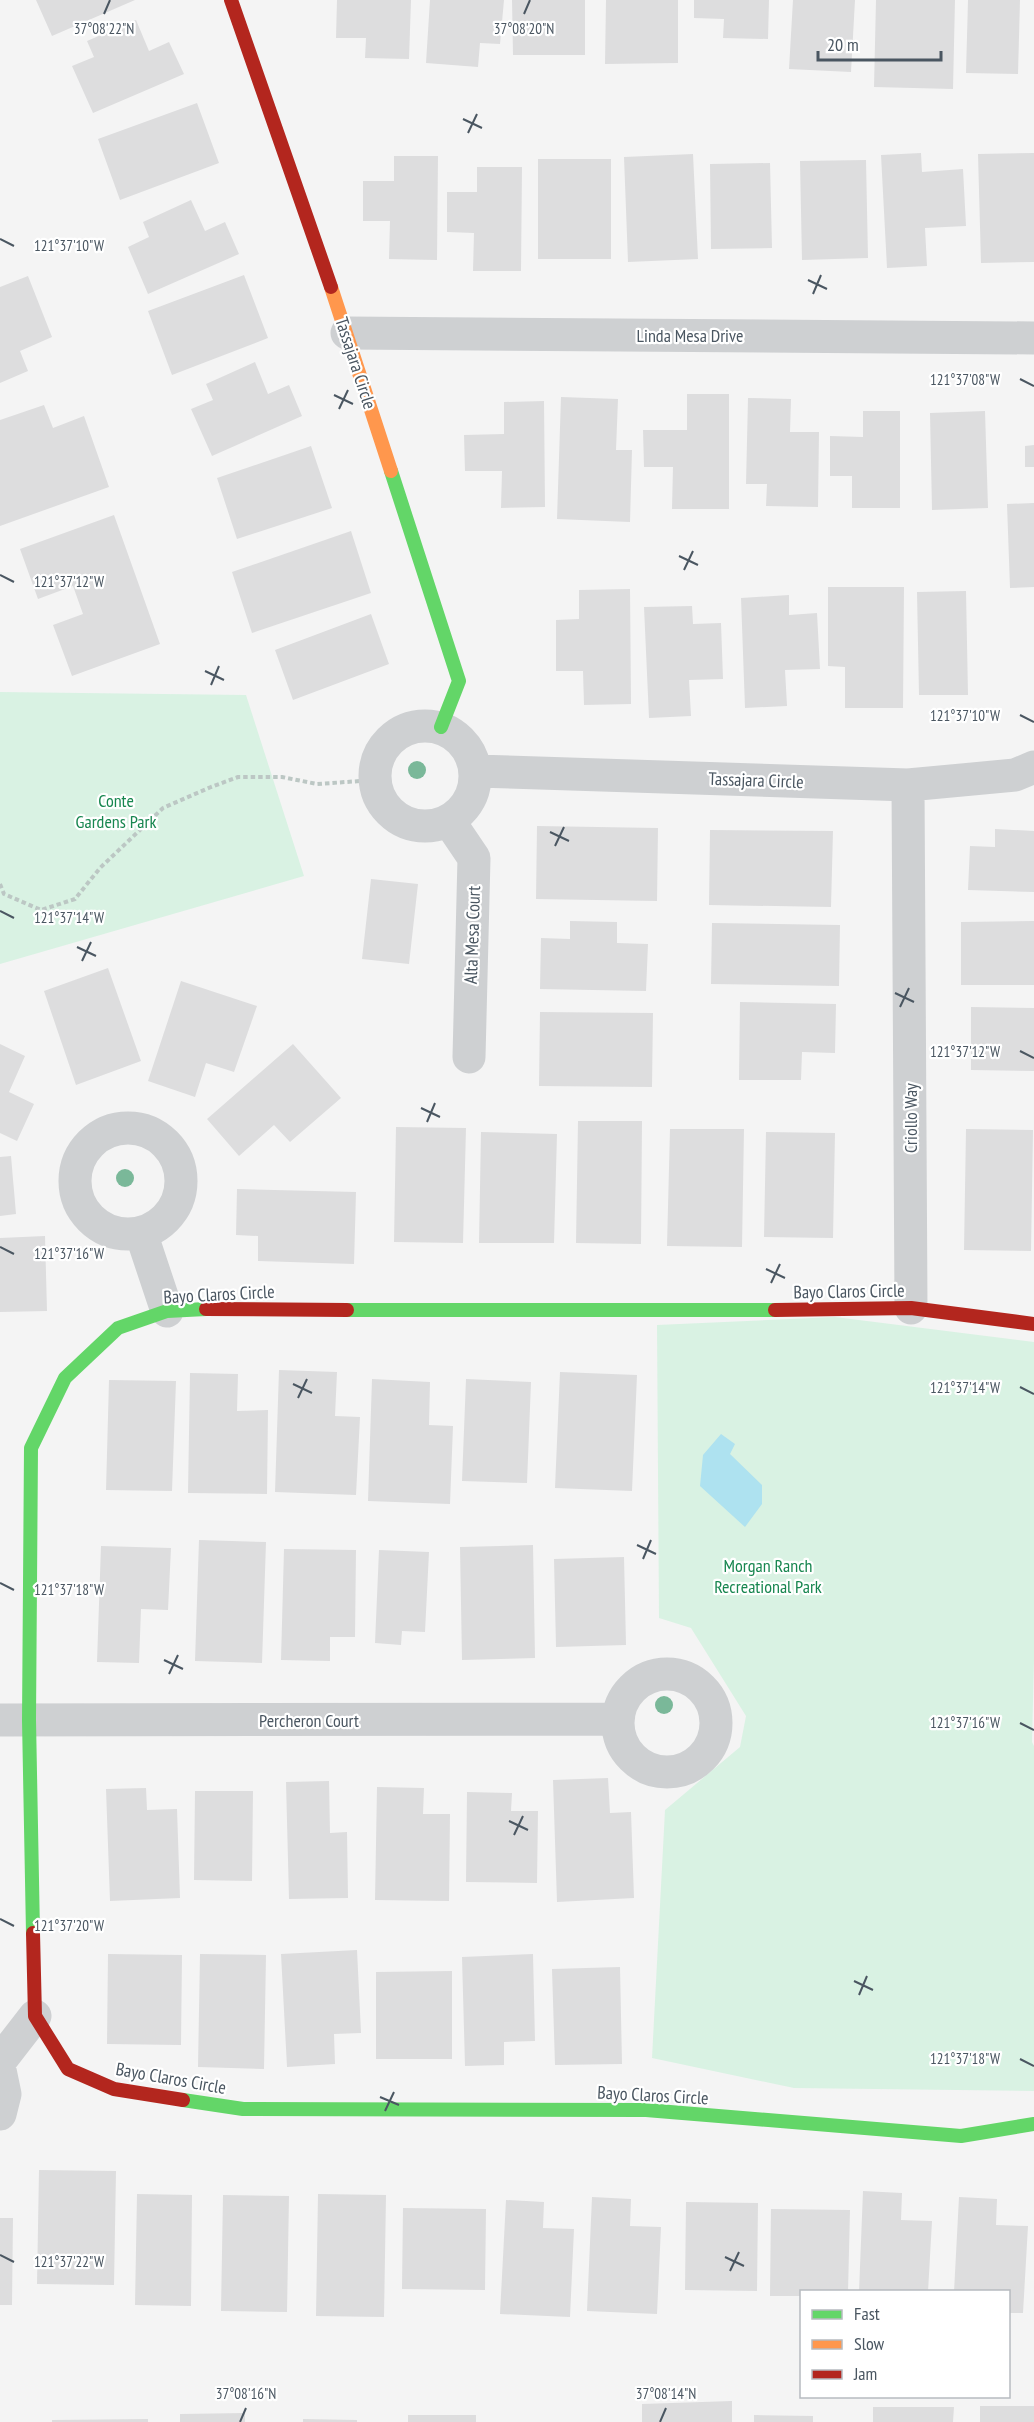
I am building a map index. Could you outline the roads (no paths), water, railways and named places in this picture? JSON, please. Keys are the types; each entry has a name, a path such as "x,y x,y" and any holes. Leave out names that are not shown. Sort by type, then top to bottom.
{"street":[{"name":"Tassajara Circle","path":"231,0 347,333 459,681 441,727"},
{"name":"Linda Mesa Drive","path":"347,333 1034,338"},
{"path":"421,725 441,727 458,737 471,753 476,771 474,791 464,809 448,821 430,827 410,825 392,815 380,800 375,780 377,761 387,743 402,731 421,725"},
{"name":"Tassajara Circle","path":"476,771 908,785 1015,775 1034,767"},
{"name":"Criollo Way","path":"908,785 911,1308"},
{"name":"Alta Mesa Court","path":"448,821 474,858 469,1057"},
{"path":"141,1233 167,1311"},
{"name":"Bayo Claros Circle","path":"1034,1324 911,1308 693,1311 212,1309 167,1311 118,1328 65,1377 31,1448 15,1720 35,2016 68,2070 114,2089 243,2109 646,2110 961,2136 1034,2124"},
{"name":"Percheron Court","path":"15,1720 618,1719"},
{"path":"0,2061 35,2016"},
{"path":"0,2070 5,2094 0,2114"}],"water":[{"path":"721,1434 735,1444 730,1454 762,1485 762,1504 745,1527 700,1486 703,1455"}],"park label":[{"name":"Conte Gardens Park","path":"116,810"},
{"name":"Morgan Ranch Recreational Park","path":"768,1575"}]}
